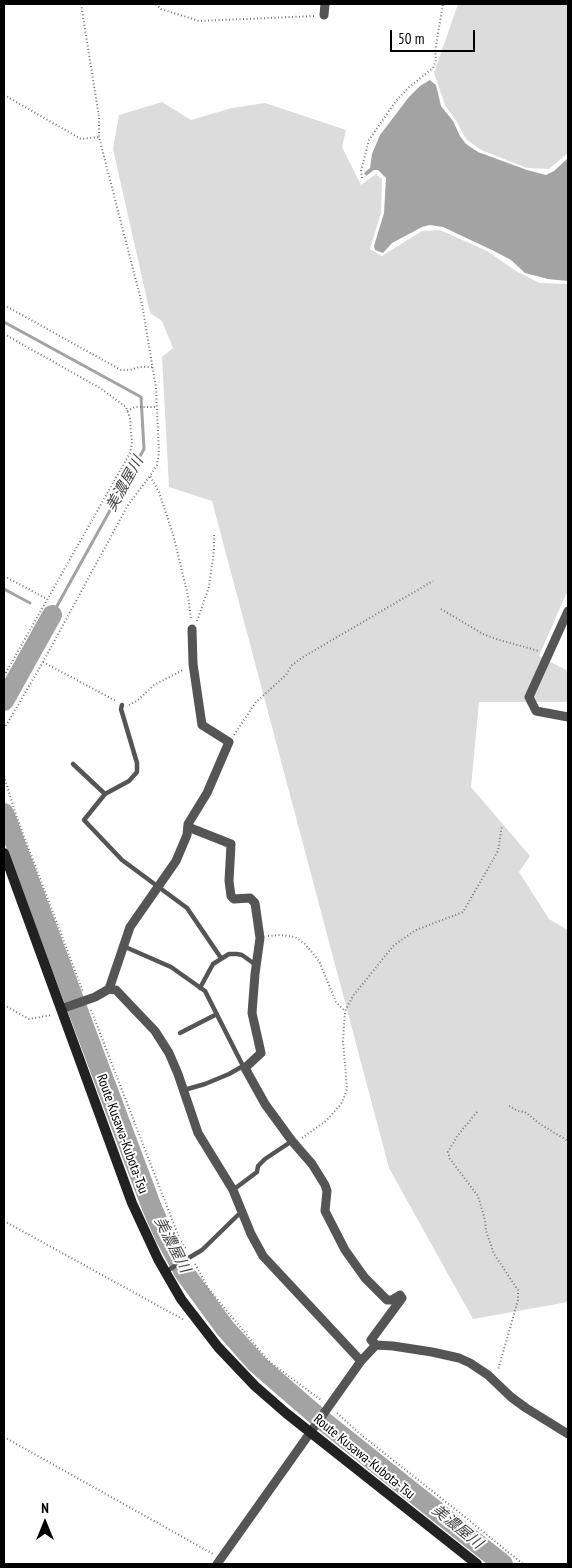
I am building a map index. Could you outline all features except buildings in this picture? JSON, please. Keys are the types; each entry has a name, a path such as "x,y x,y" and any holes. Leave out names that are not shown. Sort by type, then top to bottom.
{"main road":[{"name":"Route Kusawa-Kubota-Tsu","path":"4,853 132,1203 182,1299 239,1370 286,1413 313,1429 477,1564"}],"street":[{"path":"324,15 325,4"},
{"path":"568,611 529,698 536,711 568,717"},
{"path":"109,989 130,927 176,861 187,835 188,827 199,804 207,793 229,742 202,725 193,664 192,629"},
{"path":"188,827 232,844 229,881 231,896 234,898 250,898 255,903 260,938 252,1013 261,1053 244,1067 265,1104 326,1185 325,1211 345,1250 365,1278 387,1300 392,1300 400,1295 402,1298 371,1340 376,1345 422,1350 459,1358 479,1368 526,1408 568,1434"},
{"path":"61,1011 109,989 116,990 155,1031 169,1053 198,1133 233,1190 251,1234 267,1261 361,1361"},
{"path":"219,1561 361,1361 376,1345"}],"lane":[{"path":"122,705 121,709 137,763 137,772 129,781 105,794 84,820 122,860 187,908 221,958"},
{"path":"73,764 105,794"},
{"path":"123,946 171,967 205,992 244,1067 221,1078 184,1090"},
{"path":"200,988 213,964 230,954 237,954 256,965"},
{"path":"180,1033 217,1014"},
{"path":"233,1190 257,1172 258,1166 265,1159 294,1143"},
{"path":"168,1270 202,1250 238,1215 243,1214"}],"path":[{"path":"4,729 43,662 128,505 157,464 159,453 153,367 142,304 100,138 99,117 81,4"},
{"path":"156,4 162,9 199,20 324,15"},
{"path":"362,178 363,159 369,140 396,101 408,88 433,68 436,60 435,51 443,4"},
{"path":"4,95 81,139 100,138"},
{"path":"4,305 121,370 153,367"},
{"path":"4,334 100,388 126,407 130,418 132,444 130,453 4,676"},
{"path":"127,411 135,408 156,406"},
{"path":"150,476 159,492 173,534 188,596 192,629"},
{"path":"192,629 198,620 209,587 214,535"},
{"path":"4,576 47,599"},
{"path":"229,742 256,702 286,675 292,665 433,582"},
{"path":"441,609 496,640 548,654"},
{"path":"43,662 125,706 131,704 154,685 193,664"},
{"path":"4,777 16,815 78,983 87,999 180,1240 208,1288 271,1363 523,1564"},
{"path":"294,1143 326,1121 341,1104 345,1095 347,1088 343,1041 345,1011 353,996 394,945 416,930 463,912 498,851 502,825"},
{"path":"260,938 280,935 295,938 305,944 319,961 336,1002 345,1011"},
{"path":"4,1005 30,1019 61,1011"},
{"path":"509,1106 525,1112 540,1124 568,1141"},
{"path":"477,1112 458,1134 448,1152 450,1159 478,1196 486,1231 494,1254 518,1290 518,1300 494,1381"},
{"path":"4,1220 181,1320 199,1321"},
{"path":"4,1437 219,1561"}],"shaded area":[{"path":"458,4 568,4 568,153 549,169 527,168 481,150 466,139 445,105 434,73"},
{"path":"430,80 436,85 441,106 453,121 460,136 466,144 478,152 546,175 554,171 568,158 568,281 548,279 525,273 511,260 443,227 430,225 422,227 392,243 383,253 375,250 374,246 384,213 386,178 378,170 374,170 366,176 364,173 370,168 372,154 380,135 409,97 420,86"},
{"path":"162,102 191,120 232,108 265,103 346,130 342,147 361,185 376,174 382,179 381,213 370,249 382,256 422,231 440,230 487,251 516,271 540,283 568,284 568,593 539,656 568,671 568,702 479,702 471,787 530,856 519,872 549,919 568,930 568,1302 473,1319 389,1168 212,501 169,487 162,357 173,348 162,321 150,313 113,149 119,115"}],"waterway":[{"name":"美濃屋川","path":"4,322 141,397 144,449 52,615 48,612"},
{"path":"4,589 30,603"},
{"name":"美濃屋川","path":"4,701 52,615"},
{"name":"美濃屋川","path":"4,813 152,1208 184,1272 225,1328 257,1364 317,1416 503,1564"}]}
